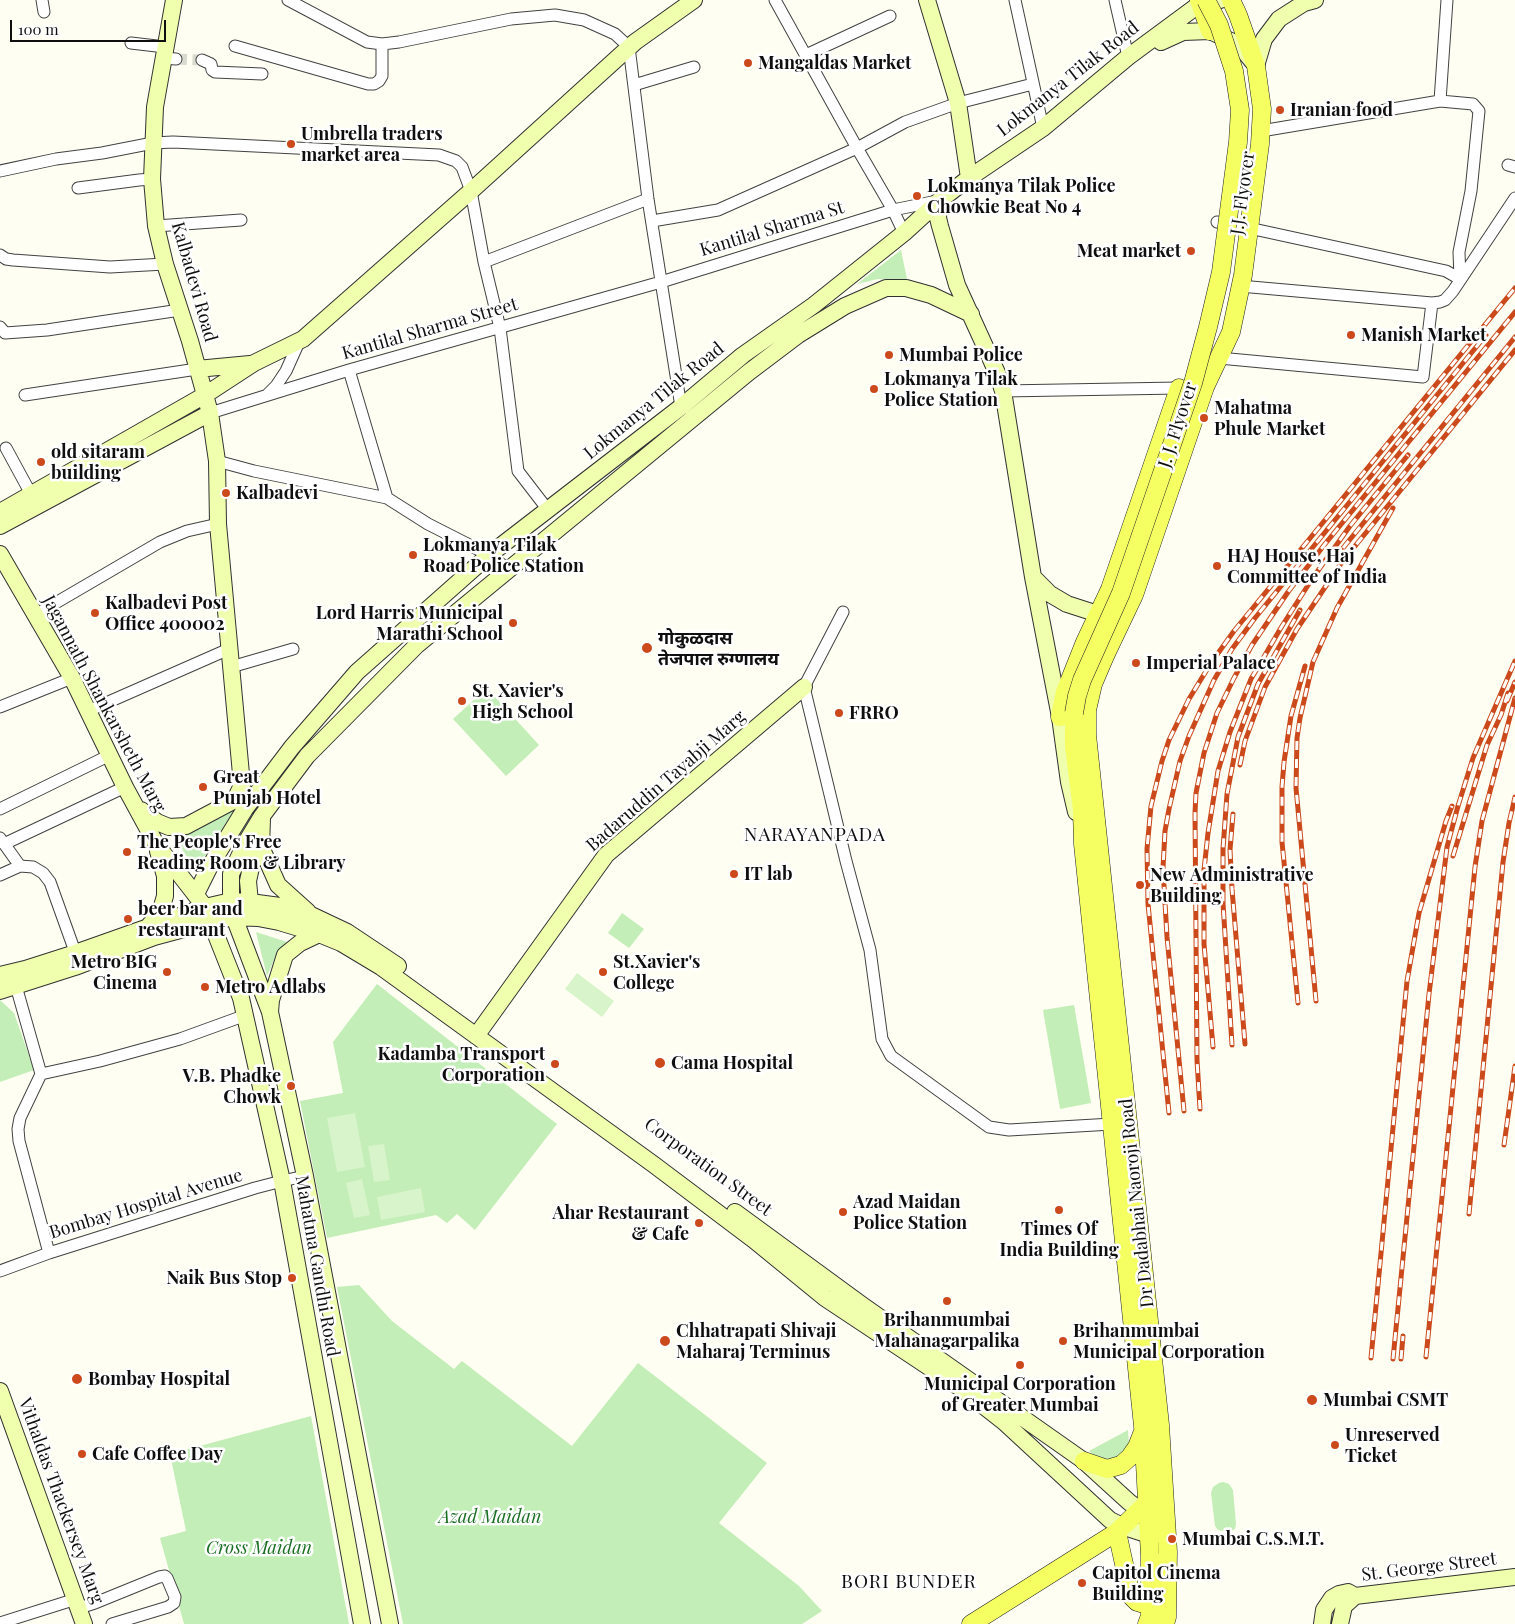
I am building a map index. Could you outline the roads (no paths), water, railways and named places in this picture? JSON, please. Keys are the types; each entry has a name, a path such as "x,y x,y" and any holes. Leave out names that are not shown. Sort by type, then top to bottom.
{"main road":[{"name":"Kalbadevi Road","path":"135,805 157,822 169,827 186,826 235,800 242,785 218,524 217,461 210,413 165,264 156,226 152,179 155,107 168,55 174,0"},
{"path":"0,512 205,395 254,363 299,342 471,191 629,47 694,0"},
{"path":"927,0 958,103 969,178"},
{"path":"1210,31 1202,1 1219,0"},
{"name":"J.J. Flyover","path":"1215,362 1232,274 1250,143 1251,110 1246,68 1229,20 1219,0"},
{"path":"1091,843 1087,710 1093,684 1104,656 1134,595 1205,388 1215,362 1231,332 1240,286 1261,132 1262,109 1256,66 1231,0"},
{"path":"1256,66 1264,39 1279,19 1304,3 1315,0"},
{"name":"Lokmanya Tilak Road","path":"203,907 215,858 245,809 292,747 357,672 489,555 681,407 743,355 807,310 904,233 939,201 969,178 1043,128 1128,57 1202,1"},
{"name":"J. J. Flyover","path":"1091,843 1082,810 1074,746 1067,715 1122,593 1192,384 1208,327 1220,272 1238,142 1240,110 1234,71 1218,25 1202,1"},
{"path":"1128,57 1183,32 1210,31 1240,45 1256,66"},
{"path":"939,201 938,218 957,285 1003,391 1033,577 1067,715"},
{"path":"390,1624 305,1176 270,1012 232,909 232,874 245,844 262,816 307,756 416,645 749,372 798,336 845,306 886,288 906,288 931,295 971,314"},
{"path":"197,369 254,363"},
{"path":"1067,715 1065,692 1110,589 1179,388"},
{"path":"0,526 210,413"},
{"name":"Jagannath Shankarsheth Marg","path":"0,555 72,678 125,787 156,844 203,907"},
{"path":"1033,577 1050,594 1067,604 1098,614 1116,612 1134,595"},
{"name":"Badaruddin Tayabji Marg","path":"479,1032 606,855 804,687"},
{"path":"239,756 250,775 256,794 262,816 261,846 278,885 311,915"},
{"name":"Dr Dadabhai Naoroji Road","path":"1091,843 1112,1124 1152,1519"},
{"name":"Dr Dadabhai Naoroji Road","path":"1091,843 1160,1425 1152,1519 1149,1619"},
{"path":"147,928 160,913 165,896 165,876 156,844"},
{"path":"250,902 248,881 252,863 261,846"},
{"name":"Corporation Street","path":"232,909 250,902 280,906 311,915 347,932 386,957 479,1032 962,1389 1004,1422 1120,1530 1152,1519"},
{"path":"0,991 16,986 147,928 203,907"},
{"path":"0,974 77,959 154,938 203,907"},
{"name":"Corporation Street","path":"203,907 232,909 319,934 341,943 381,967 479,1032"},
{"name":"Mahatma Gandhi Road","path":"203,907 231,972 246,1015 282,1181 362,1624"},
{"path":"270,1012 271,1000 285,955 300,943 319,934"},
{"name":"Corporation Street","path":"830,1291 1084,1461 1152,1519"},
{"name":"Vithaldas Thackersey Marg","path":"0,1391 84,1624"},
{"path":"1084,1461 1107,1469 1121,1465 1137,1447 1143,1426"},
{"path":"971,1624 1120,1530 1152,1519"},
{"path":"1120,1530 1131,1596 1149,1619"},
{"name":"St. George Street","path":"1322,1624 1324,1610 1332,1598 1339,1594 1348,1592 1355,1596 1512,1577"},
{"path":"1340,1624 1344,1606 1355,1596"}],"street":[{"path":"288,0 367,42 382,44 399,42 511,19 555,15 584,20 615,34 629,47 648,198 681,407"},
{"path":"775,0 893,210 904,233"},
{"path":"1015,0 1043,128"},
{"path":"1115,0 1128,57"},
{"path":"1440,101 1447,0"},
{"path":"806,56 890,16"},
{"path":"131,43 168,55"},
{"path":"235,46 368,84 374,84 380,82 382,76 382,44"},
{"path":"202,60 211,64 212,70 216,72 262,74"},
{"path":"634,85 694,67"},
{"path":"652,220 718,210 857,148 906,122 958,103 1034,84"},
{"path":"1261,132 1440,101 1473,104 1479,111 1471,191 1460,252 1460,278"},
{"path":"1,168 102,153 153,143 203,143 439,155 456,161 462,167 471,191 484,262 500,328 518,471 548,510"},
{"path":"78,188 152,179"},
{"path":"484,262 648,198"},
{"path":"1240,286 1432,303 1440,302 1445,300 1453,291 1515,198"},
{"name":"Kantilal Sharma St","path":"661,282 893,210 939,201"},
{"path":"156,226 240,220"},
{"path":"1217,222 1446,271 1460,278"},
{"path":"0,255 6,259 13,260 110,267 165,264"},
{"name":"Kantilal Sharma Street","path":"210,413 349,370 661,282"},
{"path":"1215,362 1422,377 1432,303"},
{"path":"0,326 5,333 47,330 180,310"},
{"path":"266,395 276,386 286,371 299,342"},
{"path":"26,395 197,369"},
{"path":"349,370 387,498"},
{"path":"1003,391 1179,388"},
{"path":"6,448 31,494"},
{"path":"217,461 254,471 387,498 428,524 489,555 508,570"},
{"path":"35,615 160,542 187,531 218,524"},
{"path":"842,612 804,687 846,861 870,950 882,1039 891,1056 989,1127 1009,1130 1112,1124"},
{"path":"88,711 229,650"},
{"path":"231,667 293,650"},
{"path":"0,707 72,678"},
{"path":"0,809 110,755"},
{"path":"20,866 2,841 125,787"},
{"path":"0,875 20,866 33,867 44,873 50,882 77,959"},
{"path":"16,986 41,1074 20,1118 18,1129 19,1141 49,1253"},
{"path":"41,1074 100,1061 180,1039 246,1015"},
{"name":"Bombay Hospital Avenue","path":"0,1270 282,1181 305,1176"},
{"path":"0,1623 77,1603 94,1603 159,1577 165,1576 167,1578 175,1597 174,1603 168,1607 112,1624"}],"tunnel":[{"path":"176,59 202,60"}],"railway":[{"path":"1169,1113 1148,904 1147,849 1151,806 1169,740 1189,699 1211,663 1234,631 1515,288"},
{"path":"1200,1109 1197,1060 1195,813 1196,793 1204,753 1217,713 1252,645 1288,592 1515,312"},
{"path":"1184,1111 1167,937 1163,868 1165,831 1169,809 1180,761 1189,736 1214,680 1232,649 1255,618 1486,335"},
{"path":"1343,548 1515,337"},
{"path":"1240,765 1245,741 1265,687 1297,629 1342,562 1515,350"},
{"path":"1213,1047 1204,944 1204,870 1218,771 1230,732 1251,679 1312,579 1350,526 1408,455"},
{"path":"1316,1001 1296,788 1297,738 1300,718 1313,662 1337,608 1393,508"},
{"path":"1232,1045 1223,903 1223,849 1227,794 1238,737 1258,684 1300,610"},
{"path":"1393,1359 1429,994 1447,847 1473,758 1515,661"},
{"path":"1298,1003 1282,842 1282,787 1291,716 1305,666"},
{"path":"1507,701 1515,682"},
{"path":"1453,856 1487,745 1501,715 1508,693"},
{"path":"1426,1357 1475,867 1482,821 1515,698"},
{"path":"1469,1214 1503,862 1515,797"},
{"path":"1371,1358 1407,981 1419,913 1452,806"},
{"path":"1233,814 1230,850 1232,889 1245,1044"},
{"path":"1504,1145 1515,1066"},
{"path":"1401,1359 1403,1336"}],"place":[{"name":"Mangaldas Market","path":"748,63"},
{"name":"Iranian food","path":"1280,110"},
{"name":"Umbrella traders market area","path":"291,144"},
{"name":"Lokmanya Tilak Police Chowkie Beat No 4","path":"917,196"},
{"name":"Meat market","path":"1191,251"},
{"name":"Manish Market","path":"1351,335"},
{"name":"Mumbai Police","path":"889,355"},
{"name":"Lokmanya Tilak Police Station","path":"874,389"},
{"name":"Mahatma Phule Market","path":"1204,418"},
{"name":"old sitaram building","path":"41,462"},
{"name":"Kalbadevi","path":"226,493"},
{"name":"Lokmanya Tilak Road Police Station","path":"413,555"},
{"name":"HAJ House, Haj Committee of India","path":"1217,566"},
{"name":"Kalbadevi Post Office 400002","path":"95,613"},
{"name":"Lord Harris Municipal Marathi School","path":"513,623"},
{"name":"गोकुळदास तेजपाल रुग्णालय","path":"647,648"},
{"name":"Imperial Palace","path":"1136,663"},
{"name":"St. Xavier's High School","path":"462,701"},
{"name":"FRRO","path":"839,713"},
{"name":"Great Punjab Hotel","path":"203,787"},
{"name":"The People's Free Reading Room & Library","path":"127,852"},
{"name":"IT lab","path":"734,874"},
{"name":"New Administrative Building","path":"1140,885"},
{"name":"beer bar and restaurant","path":"128,919"},
{"name":"Metro BIG Cinema","path":"167,972"},
{"name":"St.Xavier's College","path":"603,972"},
{"name":"Metro Adlabs","path":"205,987"},
{"name":"Cama Hospital","path":"660,1063"},
{"name":"Kadamba Transport Corporation","path":"555,1064"},
{"name":"V.B. Phadke Chowk","path":"291,1086"},
{"name":"Times Of India Building","path":"1059,1210"},
{"name":"Azad Maidan Police Station","path":"843,1212"},
{"name":"Ahar Restaurant & Cafe","path":"699,1223"},
{"name":"Naik Bus Stop","path":"292,1278"},
{"name":"Brihanmumbai Mahanagarpalika","path":"947,1301"},
{"name":"Chhatrapati Shivaji Maharaj Terminus","path":"665,1341"},
{"name":"Brihanmumbai Municipal Corporation","path":"1063,1341"},
{"name":"Municipal Corporation of Greater Mumbai","path":"1020,1365"},
{"name":"Bombay Hospital","path":"77,1379"},
{"name":"Mumbai CSMT","path":"1312,1400"},
{"name":"Unreserved Ticket","path":"1335,1445"},
{"name":"Cafe Coffee Day","path":"82,1454"},
{"name":"Mumbai C.S.M.T.","path":"1172,1539"},
{"name":"Capitol Cinema Building","path":"1082,1583"}],"district":[{"name":"NARAYANPADA","path":"815,835"},
{"name":"BORI BUNDER","path":"909,1582"}],"park label":[{"name":"Azad Maidan","path":"490,1517"},
{"name":"Cross Maidan","path":"259,1548"}]}
